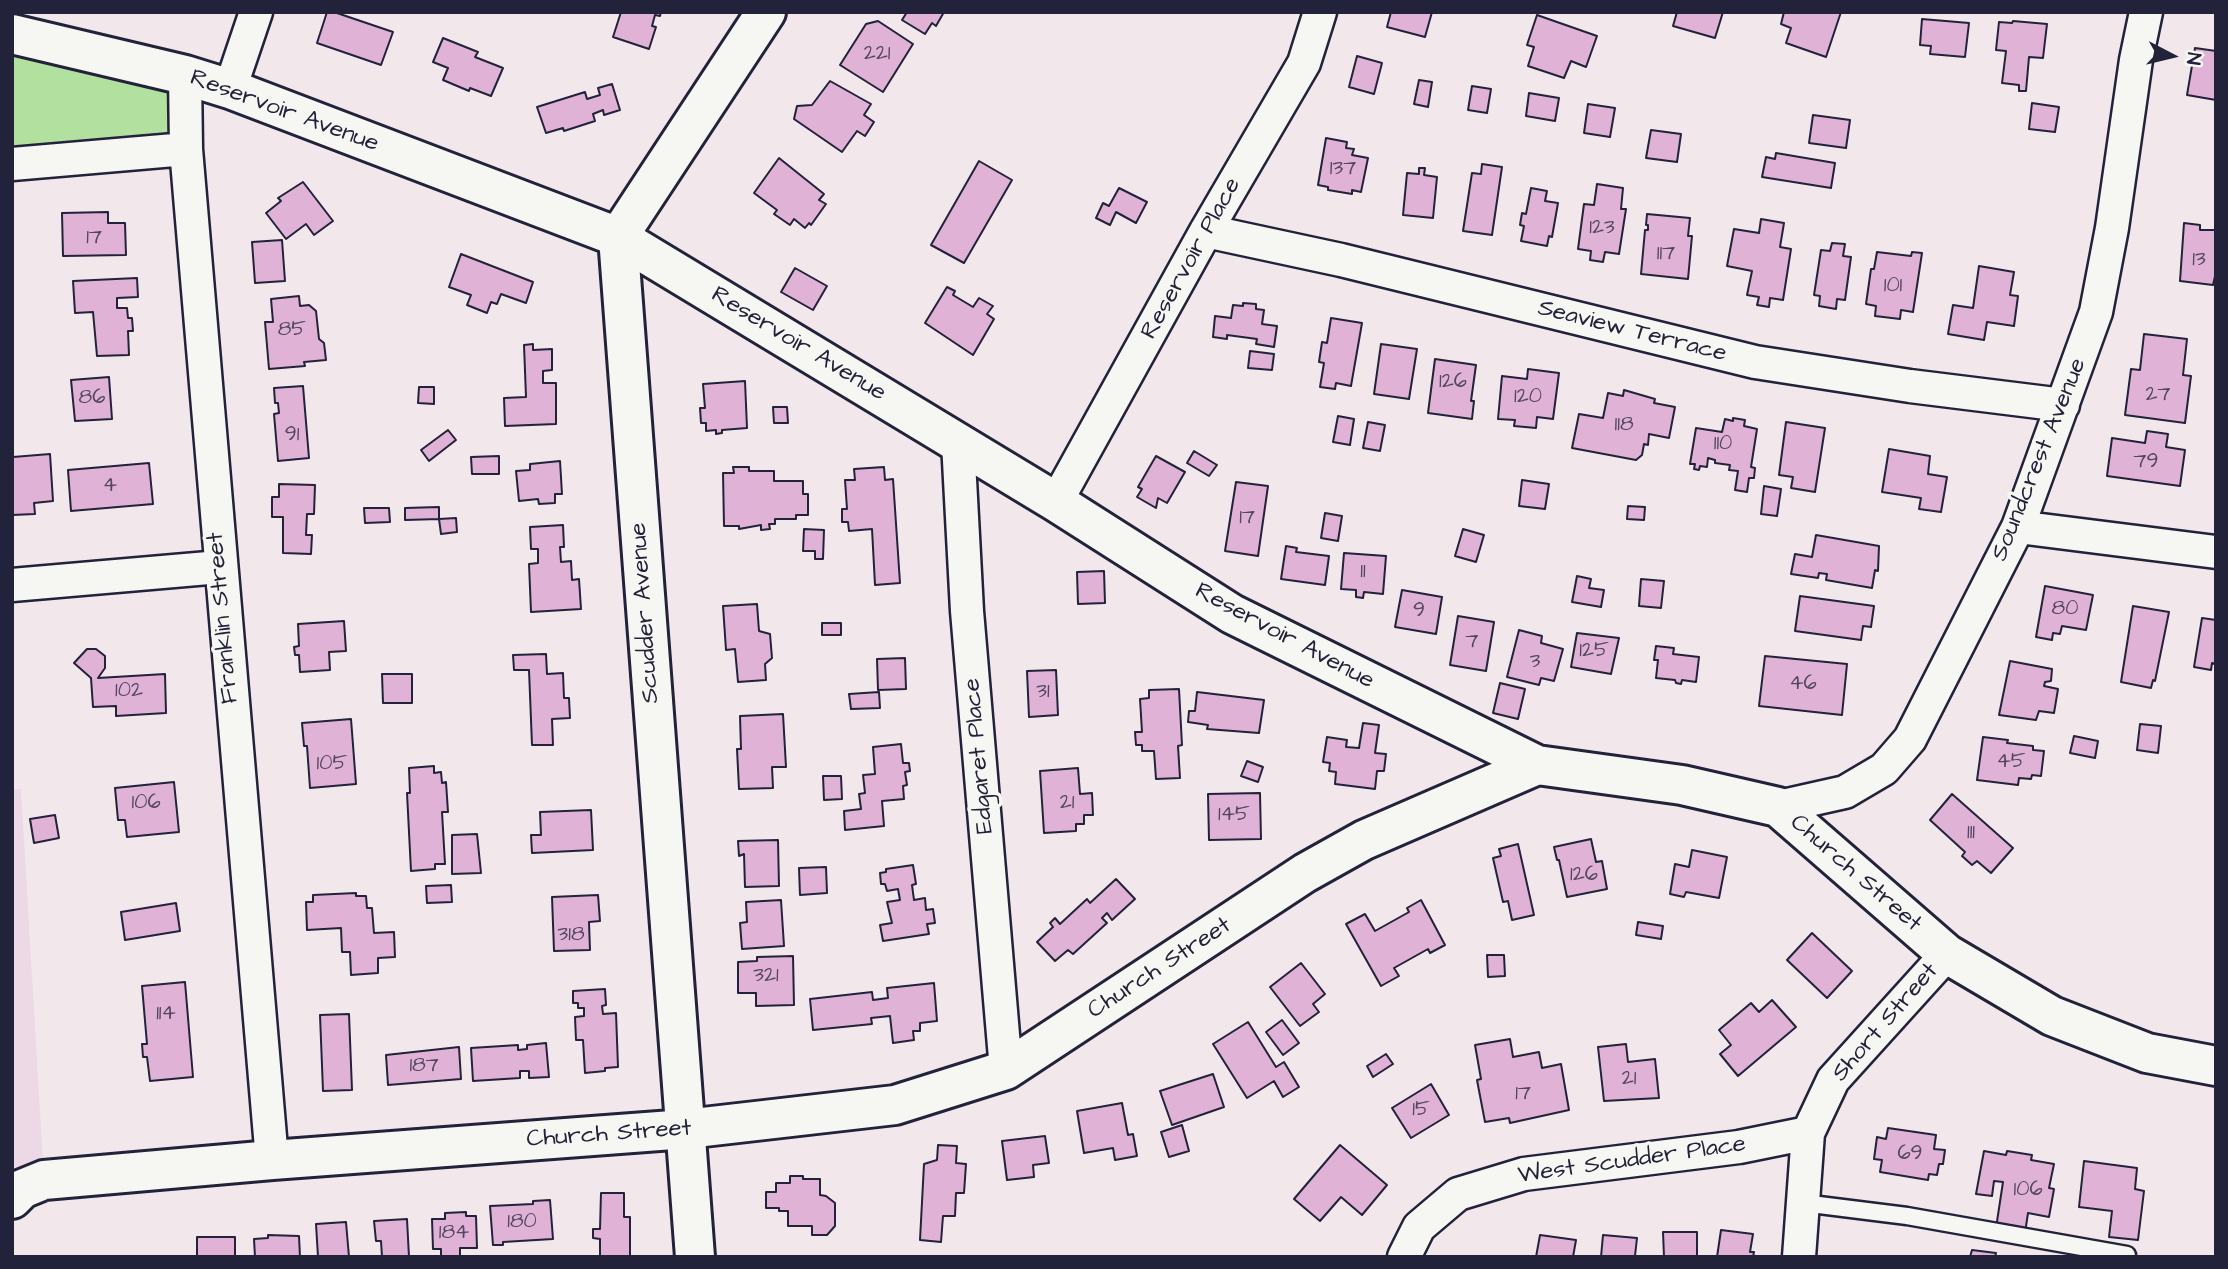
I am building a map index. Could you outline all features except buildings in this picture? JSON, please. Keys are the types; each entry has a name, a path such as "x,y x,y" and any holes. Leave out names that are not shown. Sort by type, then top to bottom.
{"street":[{"path":"230,89 256,12"},
{"path":"618,237 766,12"},
{"name":"Reservoir Place","path":"1056,502 1206,231 1304,63 1320,12"},
{"name":"Soundcrest Avenue","path":"1778,807 1845,792 1884,769 1910,739 2018,527 2096,312 2146,12"},
{"name":"Reservoir Avenue","path":"12,34 185,75 230,89 618,237 1056,502 1232,614 1537,765"},
{"name":"Franklin Street","path":"185,75 186,149 272,1160"},
{"path":"12,164 186,149"},
{"name":"Seaview Terrace","path":"1206,231 1341,260 1755,362 1910,386 2063,405"},
{"name":"Scudder Avenue","path":"618,237 695,1257"},
{"name":"Edgaret Place","path":"958,442 967,611 1006,1070"},
{"path":"2018,527 2216,552"},
{"path":"12,585 220,567"},
{"name":"Church Street","path":"12,1199 22,1189 44,1180 686,1129 895,1105 1006,1070 1305,873 1364,839 1537,765 1682,785 1778,807 1947,954 2052,1016 2147,1053 2216,1066"},
{"name":"Short Street","path":"1799,1257 1808,1133 1833,1080 1947,954"},
{"name":"West Scudder Place","path":"1404,1257 1419,1227 1458,1194 1471,1190 1524,1174 1739,1147 1808,1133"}],"lane":[{"path":"1803,1203 1907,1216 2127,1255"}],"shaded area":[{"path":"21,789 44,1180 12,1199 12,790"}],"green space":[{"path":"12,55 176,85 178,139 12,154"}]}
